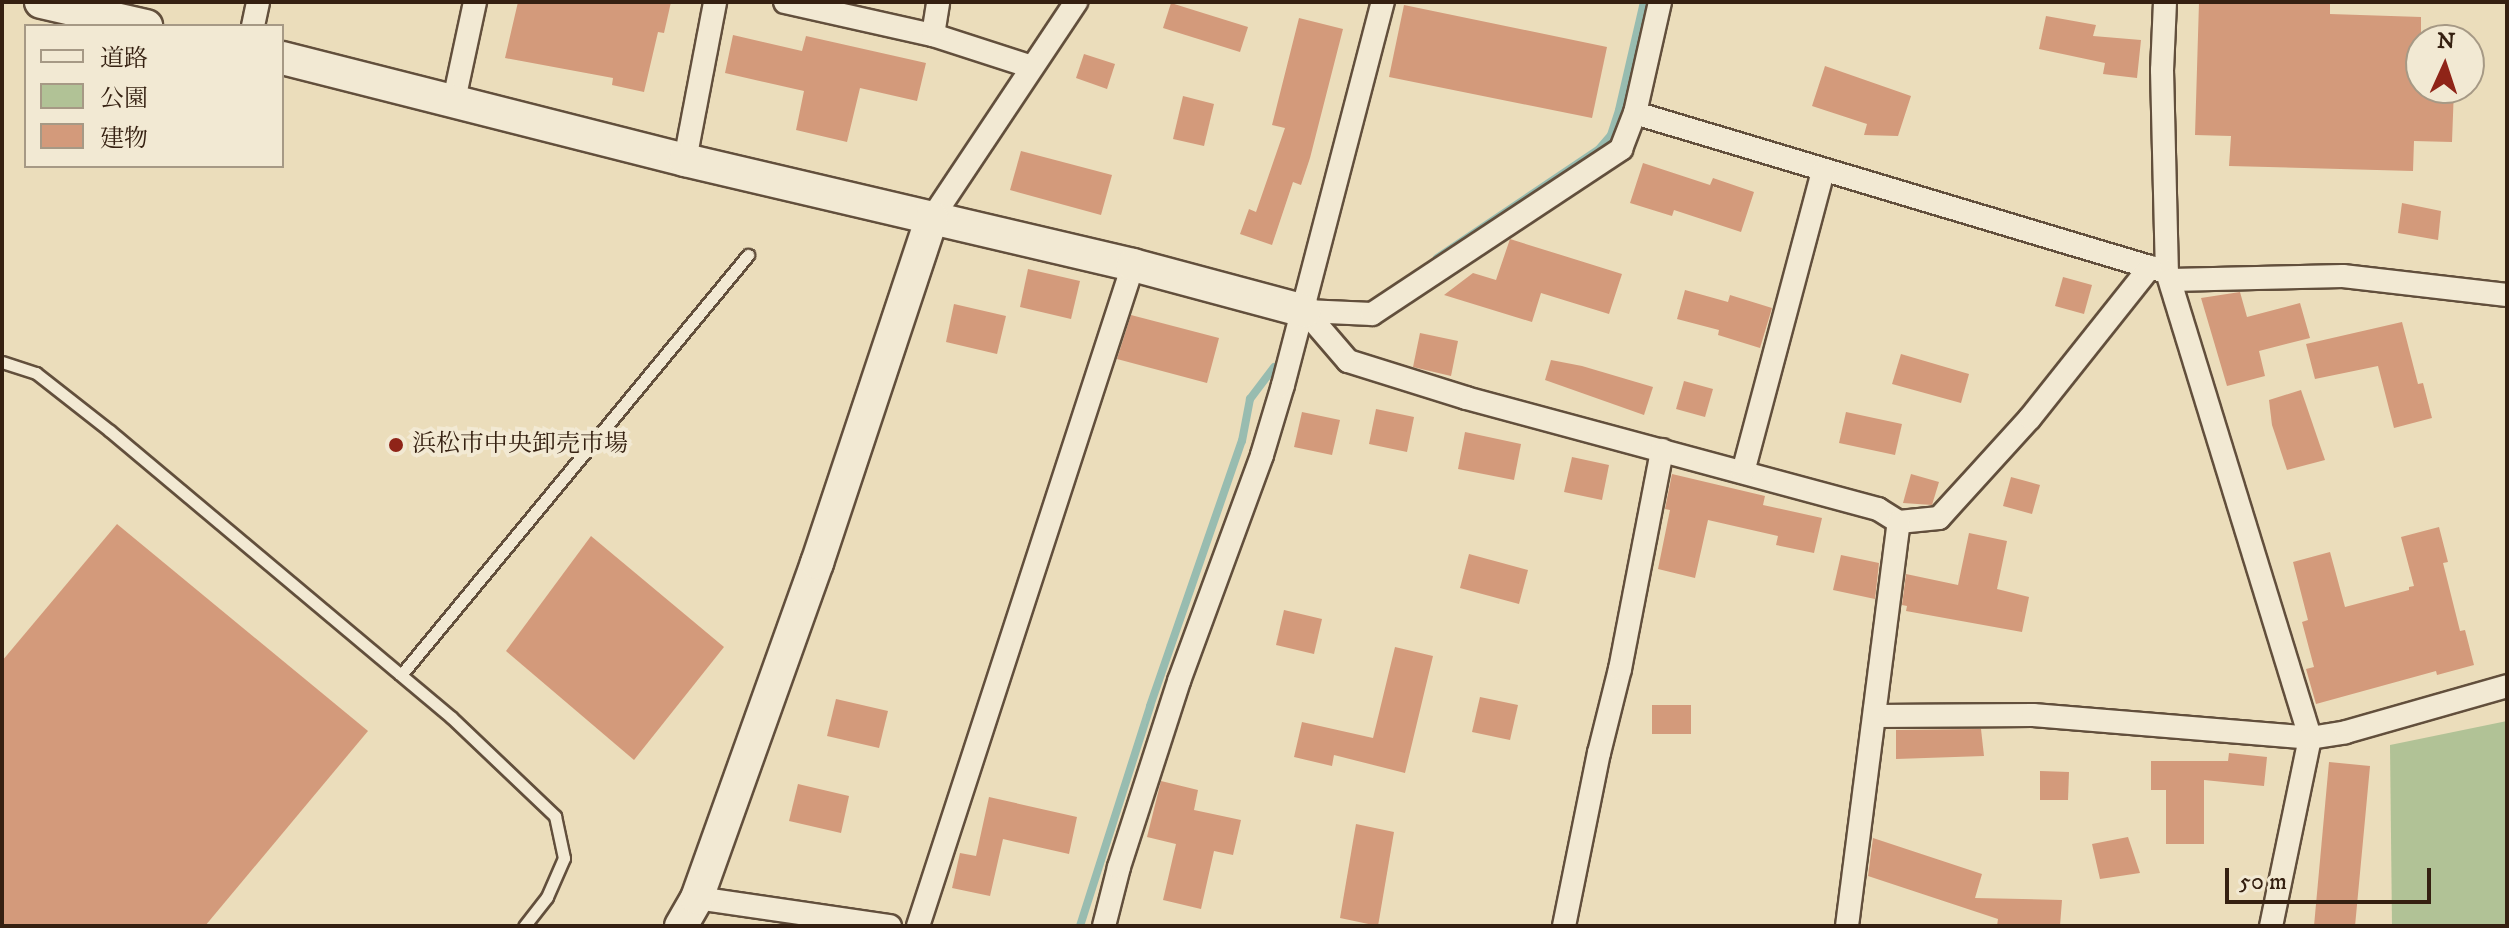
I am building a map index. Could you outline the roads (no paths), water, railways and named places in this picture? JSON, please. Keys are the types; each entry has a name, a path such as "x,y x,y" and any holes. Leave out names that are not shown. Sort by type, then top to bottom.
{"street":[{"path":"41,2 137,24"},
{"path":"253,24 258,2"},
{"path":"454,100 475,2"},
{"path":"685,160 715,2"},
{"path":"785,2 933,35 1032,67"},
{"path":"933,35 938,2"},
{"path":"681,926 697,898 817,563 932,218 1076,2"},
{"path":"1104,926 1119,867 1179,681 1262,455 1305,311 1383,2"},
{"path":"284,58 685,160 1133,265 1305,311 1372,314 1621,149 1635,113 1660,2"},
{"path":"2165,2 2162,273 2310,738 2271,926"},
{"path":"1635,113 2162,273 2343,276 2507,295"},
{"path":"1743,472 1823,171"},
{"path":"918,926 1133,265"},
{"path":"1305,311 1348,361 1466,398 1878,509 1899,522 1939,518 2162,273"},
{"path":"1564,926 1599,753 1620,669 1662,450"},
{"path":"1847,926 1899,522"},
{"path":"1875,716 2033,715 2310,738 2346,732 2507,686"},
{"path":"697,898 890,926"}],"lane":[{"path":"401,675 748,255"},
{"path":"2,362 36,373 451,717 555,816 564,858 547,897 524,926"}],"waterway":[{"path":"1437,258 1599,149 1611,135 1644,2"},
{"path":"1080,926 1150,706 1242,441 1250,399 1274,367"}],"place":[{"name":"浜松市中央卸売市場","path":"396,445"}]}
